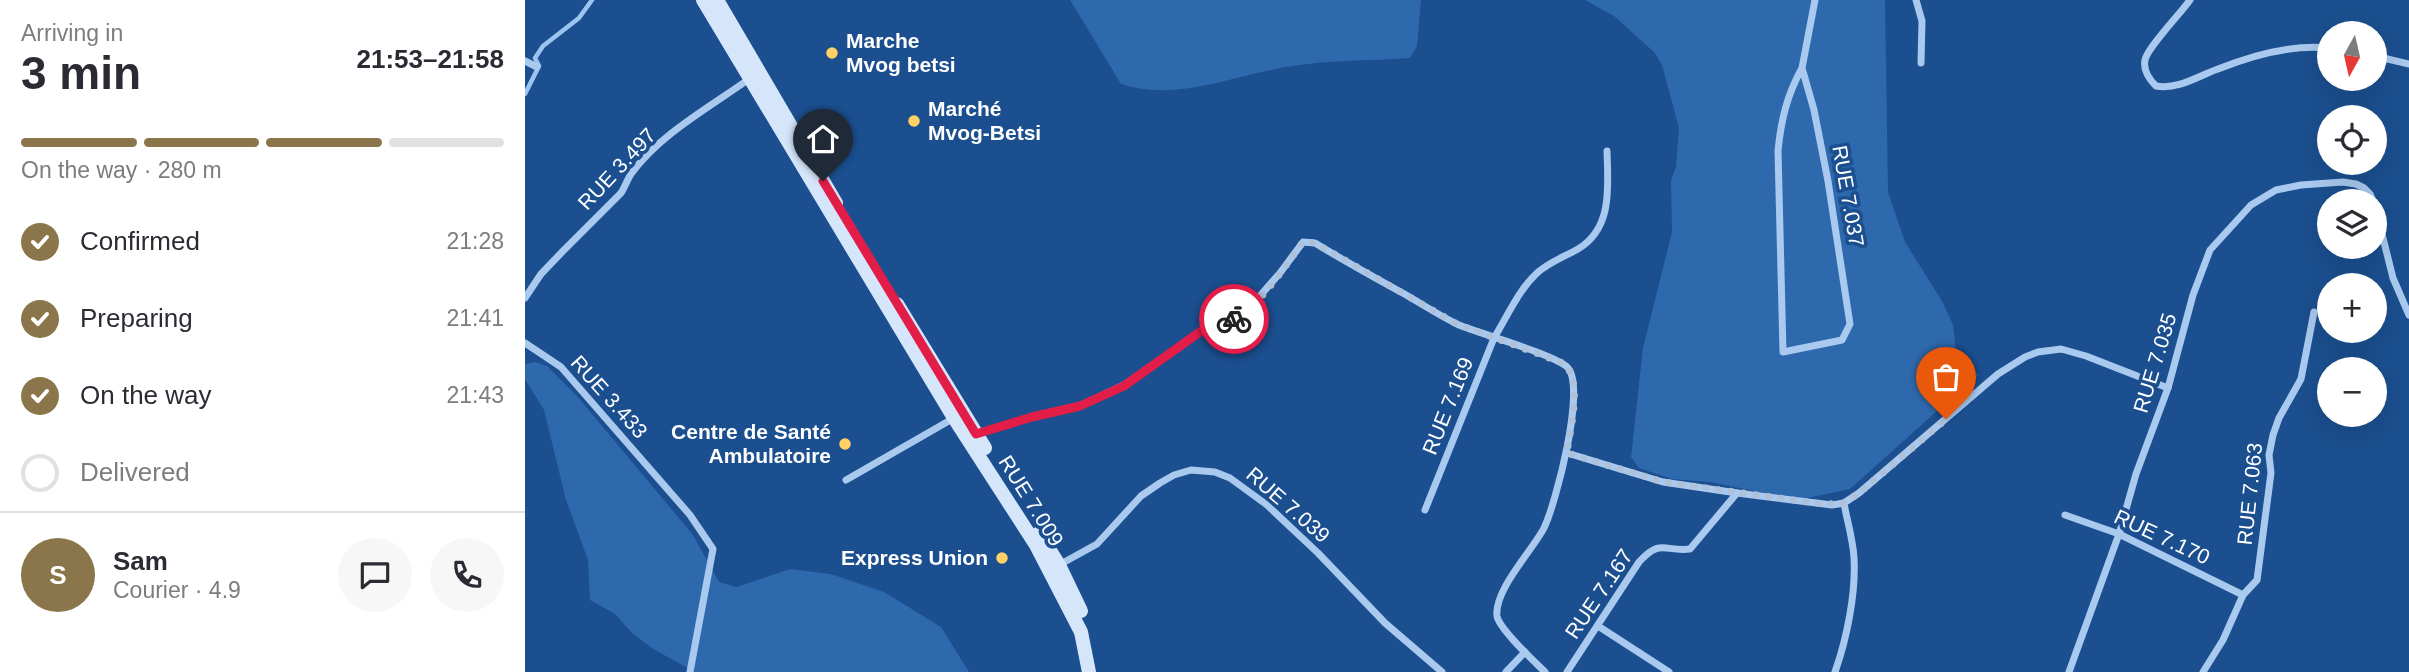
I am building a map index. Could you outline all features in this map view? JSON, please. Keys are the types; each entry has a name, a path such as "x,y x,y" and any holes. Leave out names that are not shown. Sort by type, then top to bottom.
{"main road":[{"name":"RUE 7.009","path":"703,0 954,418 1036,545 1081,632 1089,672"},
{"name":"RUE 7.009","path":"716,0 976,434 1059,565 1076,597 1094,646 1099,672"}],"street":[{"name":"RUE 7.037","path":"1802,68 1814,110 1828,181 1850,324 1842,340 1783,352 1777,151 1780,124 1789,92 1802,68 1815,0"},
{"path":"1916,0 1922,21 1921,63"},
{"path":"2190,0 2147,53 2145,67 2148,78 2156,86 2173,87 2220,68 2283,48 2317,48"},
{"path":"2387,58 2409,64"},
{"path":"525,61 537,67"},
{"name":"RUE 3.497","path":"525,298 541,274 621,193 629,177 656,148 749,79"},
{"name":"RUE 7.169","path":"1425,510 1494,338 1535,275 1588,243 1602,224 1608,203 1607,151"},
{"name":"RUE 7.035","path":"2069,672 2168,388 2193,295 2210,250 2251,205 2276,190 2322,182 2355,184 2362,189"},
{"path":"976,434 1080,406 1124,386 1204,329 1244,314 1303,242 1309,241 1457,324 1563,363 1569,369 1574,384 1567,453 1550,513 1543,530 1501,595 1497,608 1497,620 1545,672"},
{"name":"RUE 7.035","path":"2387,255 2393,278 2409,315"},
{"name":"RUE 7.063","path":"2203,672 2223,640 2243,595 2257,580 2271,473 2269,455 2273,435 2279,418 2301,379 2314,312"},
{"name":"RUE 3.433","path":"525,343 561,367 690,515 713,549 690,672"},
{"path":"1567,453 1663,482 1832,505 1844,503 1859,493 1998,374 2038,352 2061,349 2168,388"},
{"path":"846,480 954,418"},
{"name":"RUE 7.039","path":"1059,565 1097,544 1133,504 1160,483 1191,470 1215,472 1230,478 1267,505 1318,553 1385,623 1442,672"},
{"name":"RUE 7.167","path":"1567,672 1639,562 1649,551 1656,548 1690,549 1737,493"},
{"path":"1835,672 1852,597 1854,573 1844,503"},
{"name":"RUE 7.170","path":"2065,515 2119,534 2243,595"},
{"path":"1598,626 1669,672"},
{"path":"1506,672 1525,652"}],"shaded area":[{"path":"1070,0 1421,0 1417,46 1410,58 1301,65 1203,86 1162,90 1121,84"},
{"path":"1585,0 1885,0 1888,192 1905,242 1942,301 1953,325 1956,350 1978,375 1971,387 1957,393 1850,489 1798,500 1710,482 1672,479 1639,468 1631,457 1643,348 1672,232 1671,180 1676,167 1679,128 1662,65 1655,53 1614,16"},
{"path":"535,362 547,366 577,396 693,535 719,582 737,587 790,569 831,574 884,592 941,627 969,672 695,672 655,650 633,634 615,614 590,600 588,560 566,500 544,410 525,379 525,364"}],"waterway":[{"path":"525,94 539,66 535,58 543,46 579,18 592,0"}],"way so far":[{"path":"1234,319 1254,304 1303,242 1315,243 1457,324 1563,363 1573,376 1574,384 1567,453 1663,482 1823,504 1844,503 1946,419"}],"place":[{"name":"Marche Mvog betsi","path":"832,53"},
{"name":"Marché Mvog-Betsi","path":"914,121"},
{"name":"Centre de Santé Ambulatoire","path":"845,444"},
{"name":"Express Union","path":"1002,558"}],"route":[{"path":"823,181 976,434 1080,406 1124,386 1204,329 1234,319"}]}
